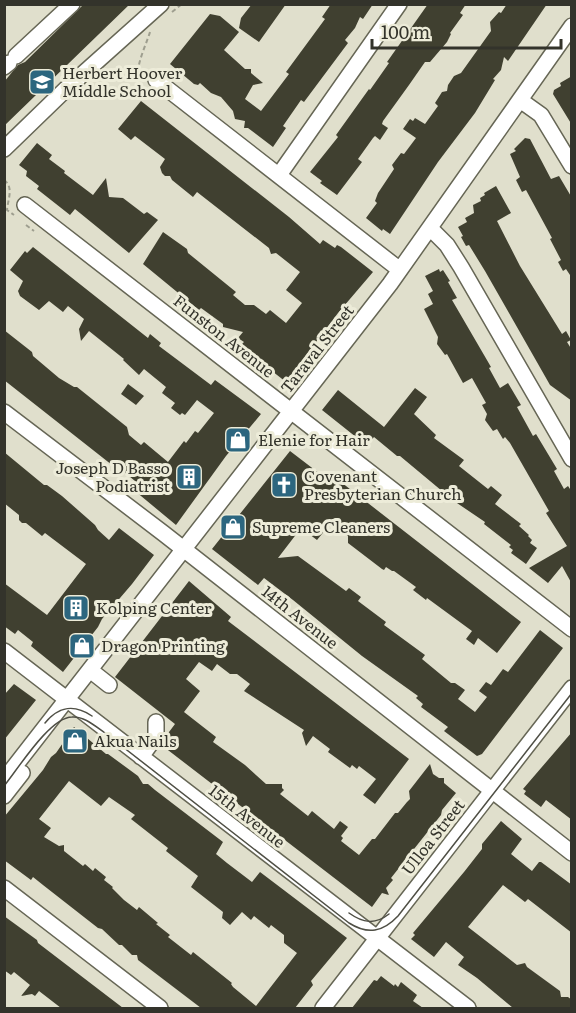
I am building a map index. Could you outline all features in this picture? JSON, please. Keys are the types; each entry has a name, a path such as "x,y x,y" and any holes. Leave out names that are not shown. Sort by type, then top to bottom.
{"street":[{"path":"10,62 72,4"},
{"path":"4,149 160,4"},
{"path":"279,175 399,4"},
{"name":"Taraval Street","path":"4,796 90,670 400,270 572,26"},
{"path":"156,80 400,270"},
{"path":"520,100 541,115 572,166"},
{"name":"Funston Avenue","path":"26,205 572,629"},
{"path":"430,228 447,245 461,267 572,459"},
{"name":"14th Avenue","path":"4,412 572,853"},
{"name":"15th Avenue","path":"4,651 468,1008"},
{"path":"90,670 109,684"},
{"name":"Ulloa Street","path":"322,1008 572,688"},
{"name":"Taraval Street","path":"4,767 42,719 69,701"},
{"name":"Taraval Street","path":"4,780 69,701"},
{"path":"141,757 156,736 156,722"},
{"path":"4,888 160,1008"}],"path":[{"path":"146,92 137,79 152,26"},
{"path":"4,180 10,189 7,210"}],"building":[{"path":"84,4 130,4 4,126 4,82 18,65 25,62"},
{"path":"252,4 286,4 259,42 239,28 241,18"},
{"path":"331,4 373,4 363,19 360,17 355,28 345,40 348,43 304,102 301,100 283,126 286,128 273,147 248,128 244,128 245,121 235,119 233,111 221,97 211,93 200,83 194,84 170,64 210,14 220,16 239,32 224,50 245,69 251,69 251,73 263,83 253,85 245,99 261,111 289,74 286,72 325,19 322,17"},
{"path":"428,4 466,4 460,13 463,15 450,33 447,42 430,62 425,62 383,121 382,124 388,128 380,140 375,136 373,138 358,159 362,162 337,195 320,183 322,181 310,172 338,137 336,135 389,63 387,62"},
{"path":"507,4 547,4 508,61 504,57 501,70 493,79 495,80 475,113 438,162 390,234 383,229 382,231 366,218 377,203 375,201 378,193 394,169 392,165 416,138 403,129 410,119 413,121 415,118 425,124 438,106 435,103 442,92 447,91 454,76 461,73 491,31 490,22 499,12 501,13"},
{"path":"572,76 572,125 553,94 554,90 561,86 560,83"},
{"path":"141,101 320,244 323,240 335,248 337,245 341,247 373,272 338,313 286,382 240,346 244,342 238,338 243,332 223,327 223,324 201,308 199,310 143,264 163,232 187,249 188,253 236,292 233,295 245,305 254,305 266,314 270,310 286,323 302,303 286,290 300,272 276,253 271,254 269,248 197,192 193,197 170,176 165,176 160,167 165,159 135,136 131,140 118,129"},
{"path":"525,138 530,139 551,179 559,176 572,198 572,278 566,269 563,271 558,262 561,260 550,239 552,238 526,190 522,192 516,180 520,177 510,154 516,151 514,149"},
{"path":"37,143 52,155 49,159 65,171 64,173 93,195 106,178 109,197 123,198 144,214 147,212 158,220 129,253 75,209 70,215 37,189 39,186 26,176 27,171 19,165"},
{"path":"496,186 511,213 497,221 520,266 562,334 566,331 571,340 567,342 572,350 572,401 550,385 485,271 469,245 466,246 461,237 463,236 458,227 467,222 465,218 474,213 473,205 481,201 480,198 485,195 484,193"},
{"path":"33,247 148,338 150,334 161,343 159,346 211,385 215,380 261,414 226,456 176,525 135,491 140,485 4,380 4,330 32,352 33,356 59,378 77,387 127,427 129,435 141,445 144,442 168,462 184,441 186,443 195,431 198,433 214,413 197,400 185,415 182,413 180,415 171,408 175,403 162,393 166,387 144,369 139,375 124,359 89,331 81,341 79,329 84,319 68,306 63,312 49,301 39,310 20,296 18,291 23,281 10,270 25,251 27,253"},
{"path":"439,269 440,272 443,270 450,281 448,282 457,298 452,300 491,367 489,368 500,388 508,383 521,405 517,407 533,436 536,434 557,469 554,471 564,489 568,486 572,492 572,584 562,566 548,583 529,568 567,546 546,513 549,511 510,443 505,437 503,439 497,429 493,431 485,420 487,414 482,405 486,403 472,378 463,383 447,354 445,355 437,344 438,337 424,309 433,304 428,294 433,291 425,276"},
{"path":"128,384 144,396 136,405 121,394"},
{"path":"415,388 427,397 414,414 436,435 434,438 464,460 459,466 488,489 491,486 502,495 495,504 521,524 519,526 529,535 532,540 530,543 537,548 526,564 511,553 513,550 509,547 511,545 484,524 485,522 454,501 400,456 374,437 368,444 362,439 361,441 322,410 338,390 384,427"},
{"path":"290,451 324,477 328,472 521,622 497,653 478,638 474,645 466,639 472,631 413,590 416,587 394,571 386,567 382,569 348,543 348,536 331,523 317,540 301,528 278,558 298,556 346,591 349,588 361,597 358,601 386,622 384,625 425,655 422,659 451,683 465,690 458,699 475,712 487,697 479,691 486,682 491,685 503,669 508,672 540,630 563,648 482,754 477,756 444,731 448,727 421,707 423,704 416,698 418,696 362,656 293,600 264,578 258,585 212,549"},
{"path":"4,452 44,485 62,496 109,540 119,528 154,555 63,672 31,646 33,642 18,630 15,634 4,626 4,583 47,615 86,564 45,533 42,536 26,523 22,523 19,515 4,503"},
{"path":"189,581 231,617 228,621 409,759 375,804 363,795 376,779 359,766 357,769 352,765 350,768 328,752 330,749 313,736 306,746 302,733 304,730 244,691 250,684 237,674 230,674 217,664 212,671 199,662 186,679 200,691 184,712 216,737 213,742 245,765 266,784 282,784 284,790 280,794 308,816 312,811 334,829 340,821 348,827 341,836 343,838 341,841 359,855 410,799 409,791 430,764 433,774 444,778 444,783 456,793 391,878 393,880 386,888 389,895 382,893 372,907 164,747 162,744 175,724 115,677"},
{"path":"14,684 36,700 4,740 4,695"},
{"path":"74,727 106,754 138,776 143,784 148,784 223,842 216,854 227,863 252,882 260,872 347,938 311,981 313,985 295,1008 201,1008 138,960 137,955 132,955 102,929 33,877 31,880 4,860 4,817","holes":["69,781 101,806 109,797 135,815 131,819 168,848 166,851 198,876 191,887 223,912 222,918 230,925 242,912 251,920 254,916 269,928 271,925 284,935 284,943 297,953 256,1006 233,987 232,983 193,952 191,955 168,937 170,935 139,907 137,910 124,900 104,880 106,877 95,868 93,871 85,864 83,866 64,851 64,845 59,846 44,837 51,828 39,819"]},
{"path":"572,732 572,820 546,800 541,807 524,794 526,791 523,789"},
{"path":"501,821 522,839 511,854 532,871 541,862 572,885 572,933 528,899 525,902 503,885 468,927 517,965 525,963 527,967 560,991 561,997 568,997 572,1000 572,1008 513,1008 458,965 464,957 446,942 434,957 411,939 415,935 413,933 464,872 482,849 482,844"},
{"path":"4,916 123,1008 61,1008 39,991 35,996 32,994 21,996 30,985 14,972 11,975 4,970"},
{"path":"381,976 394,986 395,984 398,987 401,982 417,995 413,1001 423,1008 352,1008 374,980 377,981"}],"tram line":[{"path":"4,786 35,745 54,725 63,719 81,718 105,733 349,923 363,929 375,930 387,926 398,916 572,693"},
{"path":"45,723 61,710 73,708 92,716"},
{"path":"349,913 359,919 369,921 379,920 389,914"}],"place":[{"name":"Herbert Hoover Middle School","path":"42,82"},
{"name":"Elenie for Hair","path":"238,440"},
{"name":"Joseph D Basso Podiatrist","path":"189,477"},
{"name":"Covenant Presbyterian Church","path":"284,485"},
{"name":"Supreme Cleaners","path":"233,527"},
{"name":"Kolping Center","path":"76,608"},
{"name":"Dragon Printing","path":"82,646"},
{"name":"Akua Nails","path":"75,741"}]}
